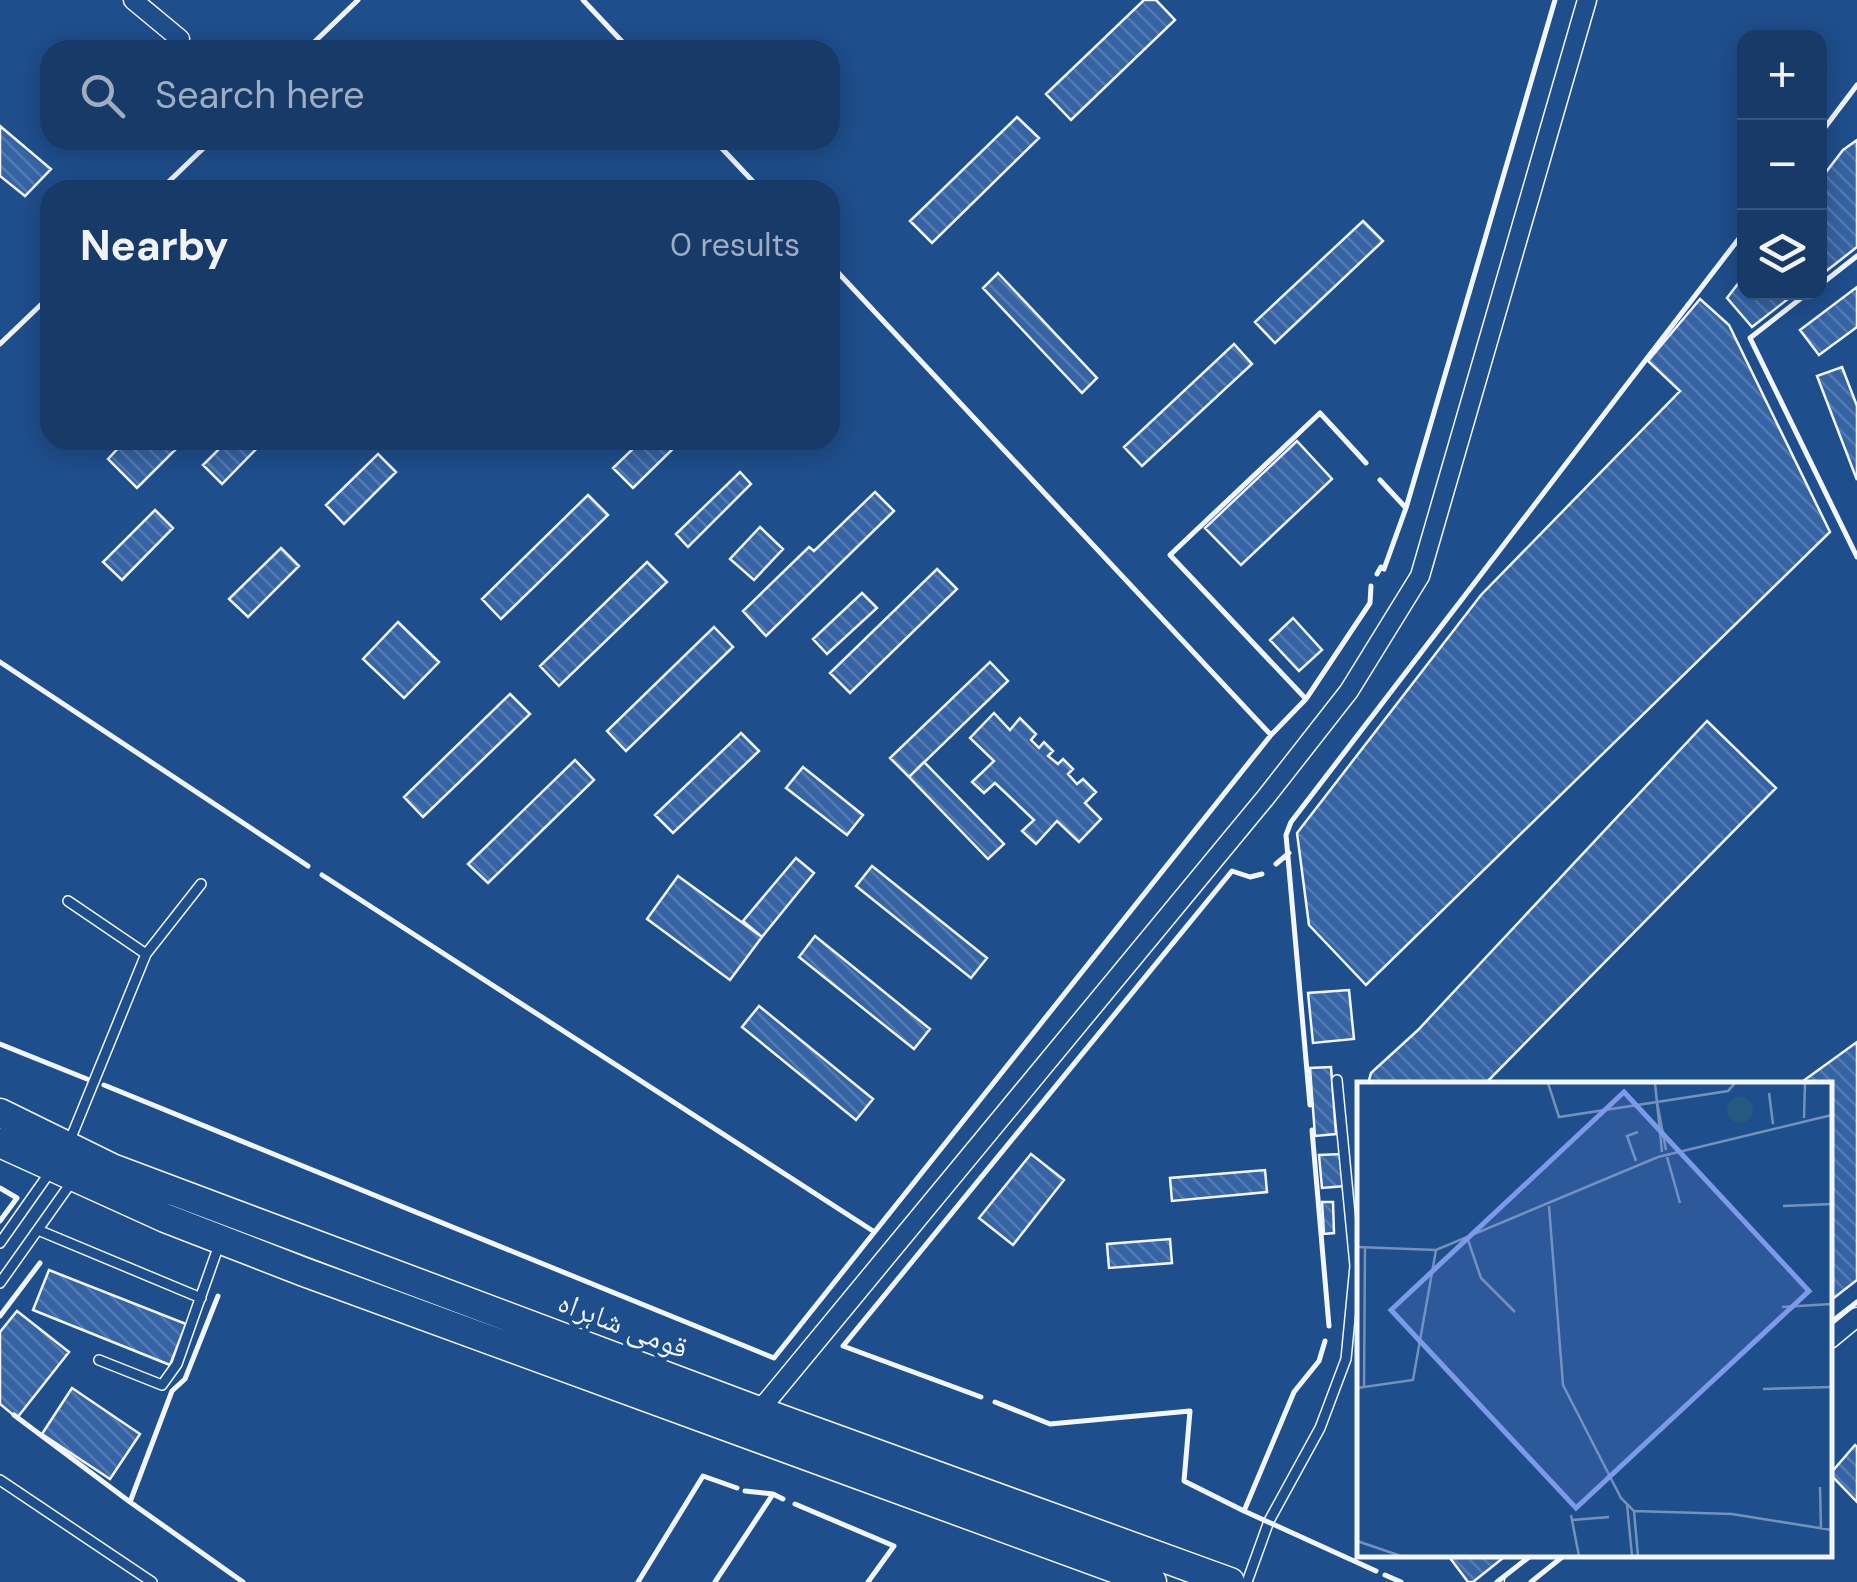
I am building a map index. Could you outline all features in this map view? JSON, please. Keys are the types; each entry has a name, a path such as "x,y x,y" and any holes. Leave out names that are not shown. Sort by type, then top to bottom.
{"highway":[{"name":"قومی شاہراہ","path":"0,1113 65,1164 130,1175 759,1411 1230,1582"},
{"name":"قومی شاہراہ","path":"0,1143 65,1164 220,1240 1152,1582"}],"street":[{"path":"133,0 180,39"},
{"path":"759,1411 1266,797 1349,691 1420,576 1587,0"},
{"path":"1832,1337 1857,1318"},
{"path":"1514,1582 1546,1557"}],"lane":[{"path":"0,1283 38,1230 146,954 201,884"},
{"path":"68,902 146,954"},
{"path":"1247,1582 1268,1522 1320,1428 1346,1360 1355,1266 1337,1080"},
{"path":"0,1243 65,1164"},
{"path":"38,1230 201,1298"},
{"path":"99,1360 162,1385 177,1364 220,1240"},
{"path":"0,1480 152,1582"}],"building":[{"path":"1144,0 1156,0 1175,20 1071,120 1046,94"},
{"path":"1017,117 1039,138 932,243 910,221"},
{"path":"0,126 51,169 25,196 0,176"},
{"path":"1857,140 1857,247 1827,271 1827,171 1843,150"},
{"path":"1363,221 1383,241 1275,343 1255,322"},
{"path":"998,273 1097,378 1082,393 983,288"},
{"path":"1737,285 1737,300 1787,300 1752,327 1727,298"},
{"path":"1857,287 1857,327 1819,355 1800,330"},
{"path":"1700,299 1729,325 1830,532 1366,985 1309,925 1297,833 1481,595 1680,391 1648,361"},
{"path":"1234,344 1252,364 1142,466 1124,447"},
{"path":"1842,367 1857,406 1857,480 1817,376"},
{"path":"1297,441 1332,479 1241,565 1205,528"},
{"path":"117,450 175,450 137,488 108,459"},
{"path":"218,450 255,450 222,484 203,465"},
{"path":"632,450 672,450 633,488 613,468"},
{"path":"378,454 396,472 344,524 326,505"},
{"path":"740,472 751,484 688,547 676,534"},
{"path":"875,492 894,511 766,636 743,611 809,547 814,551"},
{"path":"588,495 608,515 501,619 482,599"},
{"path":"155,510 173,528 122,580 103,562"},
{"path":"760,527 783,549 754,580 730,559"},
{"path":"281,548 299,566 248,617 229,599"},
{"path":"647,562 667,582 559,686 540,666"},
{"path":"937,569 957,589 850,693 830,673"},
{"path":"862,593 877,608 827,654 813,639"},
{"path":"1293,618 1322,650 1299,671 1270,640"},
{"path":"398,622 439,662 404,698 363,659"},
{"path":"714,627 733,647 626,751 607,731"},
{"path":"990,662 1008,681 909,777 890,758"},
{"path":"510,694 530,714 423,817 404,797"},
{"path":"994,713 1010,730 1020,718 1036,734 1031,740 1039,748 1044,742 1053,751 1048,756 1058,764 1063,759 1073,769 1068,774 1077,784 1083,779 1096,792 1085,803 1101,819 1079,842 1057,821 1036,844 1022,831 1034,820 995,783 984,793 972,782 994,761 970,738"},
{"path":"1707,721 1776,788 1487,1082 1369,1082 1371,1073 1418,1030"},
{"path":"741,733 759,751 673,833 655,815"},
{"path":"575,760 594,780 488,883 468,864"},
{"path":"924,762 1004,844 988,859 909,777"},
{"path":"803,767 863,815 847,835 786,788"},
{"path":"796,858 814,873 762,937 743,921"},
{"path":"872,866 987,958 971,978 856,886"},
{"path":"678,876 762,937 730,980 647,919"},
{"path":"815,936 930,1029 914,1049 799,957"},
{"path":"1349,990 1354,1039 1313,1043 1308,993"},
{"path":"759,1006 873,1099 856,1120 742,1027"},
{"path":"1857,1042 1857,1280 1832,1299 1832,1082 1802,1082"},
{"path":"1331,1067 1336,1134 1315,1136 1310,1068"},
{"path":"1031,1154 1064,1180 1013,1245 979,1218"},
{"path":"1343,1154 1345,1186 1322,1188 1319,1155"},
{"path":"1265,1170 1267,1192 1172,1201 1170,1178"},
{"path":"1322,1202 1333,1202 1334,1233 1324,1234"},
{"path":"1170,1239 1172,1263 1109,1268 1107,1244"},
{"path":"49,1270 186,1324 170,1365 33,1310"},
{"path":"17,1311 69,1352 17,1418 0,1404 0,1332"},
{"path":"72,1388 140,1434 110,1479 42,1434"},
{"path":"1855,1445 1857,1502 1832,1476"},
{"path":"1449,1557 1504,1557 1473,1582 1468,1582"}],"wall":[{"path":"316,40 358,0"},
{"path":"583,0 621,40"},
{"path":"1406,508 1555,0"},
{"path":"1827,125 1857,85"},
{"path":"170,180 202,150"},
{"path":"723,150 752,180"},
{"path":"1310,1105 1286,835 1291,822 1737,241"},
{"path":"1827,280 1857,256"},
{"path":"840,275 1271,735 1306,699"},
{"path":"1799,300 1750,338 1857,557"},
{"path":"0,344 40,306"},
{"path":"1366,463 1320,413 1170,555 1306,699 1370,603 1371,586"},
{"path":"1377,574 1381,567 1384,569 1406,508 1380,480"},
{"path":"0,662 308,866"},
{"path":"104,1085 774,1358 1271,735"},
{"path":"1276,864 1289,853"},
{"path":"981,1397 843,1346 1232,871 1250,877 1262,874"},
{"path":"322,875 873,1231"},
{"path":"0,1044 87,1079"},
{"path":"1312,1130 1329,1326"},
{"path":"0,1188 17,1198 0,1221"},
{"path":"0,1316 40,1263"},
{"path":"218,1296 185,1379 172,1391 130,1502 243,1582"},
{"path":"1832,1321 1857,1302"},
{"path":"1325,1341 1319,1361 1294,1392 1244,1511 1376,1571"},
{"path":"995,1402 1050,1424 1190,1411 1184,1481 1244,1511"},
{"path":"14,1415 130,1502"},
{"path":"638,1582 703,1476 737,1488"},
{"path":"745,1491 773,1494"},
{"path":"715,1582 773,1494 783,1499"},
{"path":"795,1504 894,1546 868,1582"},
{"path":"1497,1582 1529,1557"},
{"path":"1531,1582 1562,1557"},
{"path":"1385,1575 1401,1582"}]}
